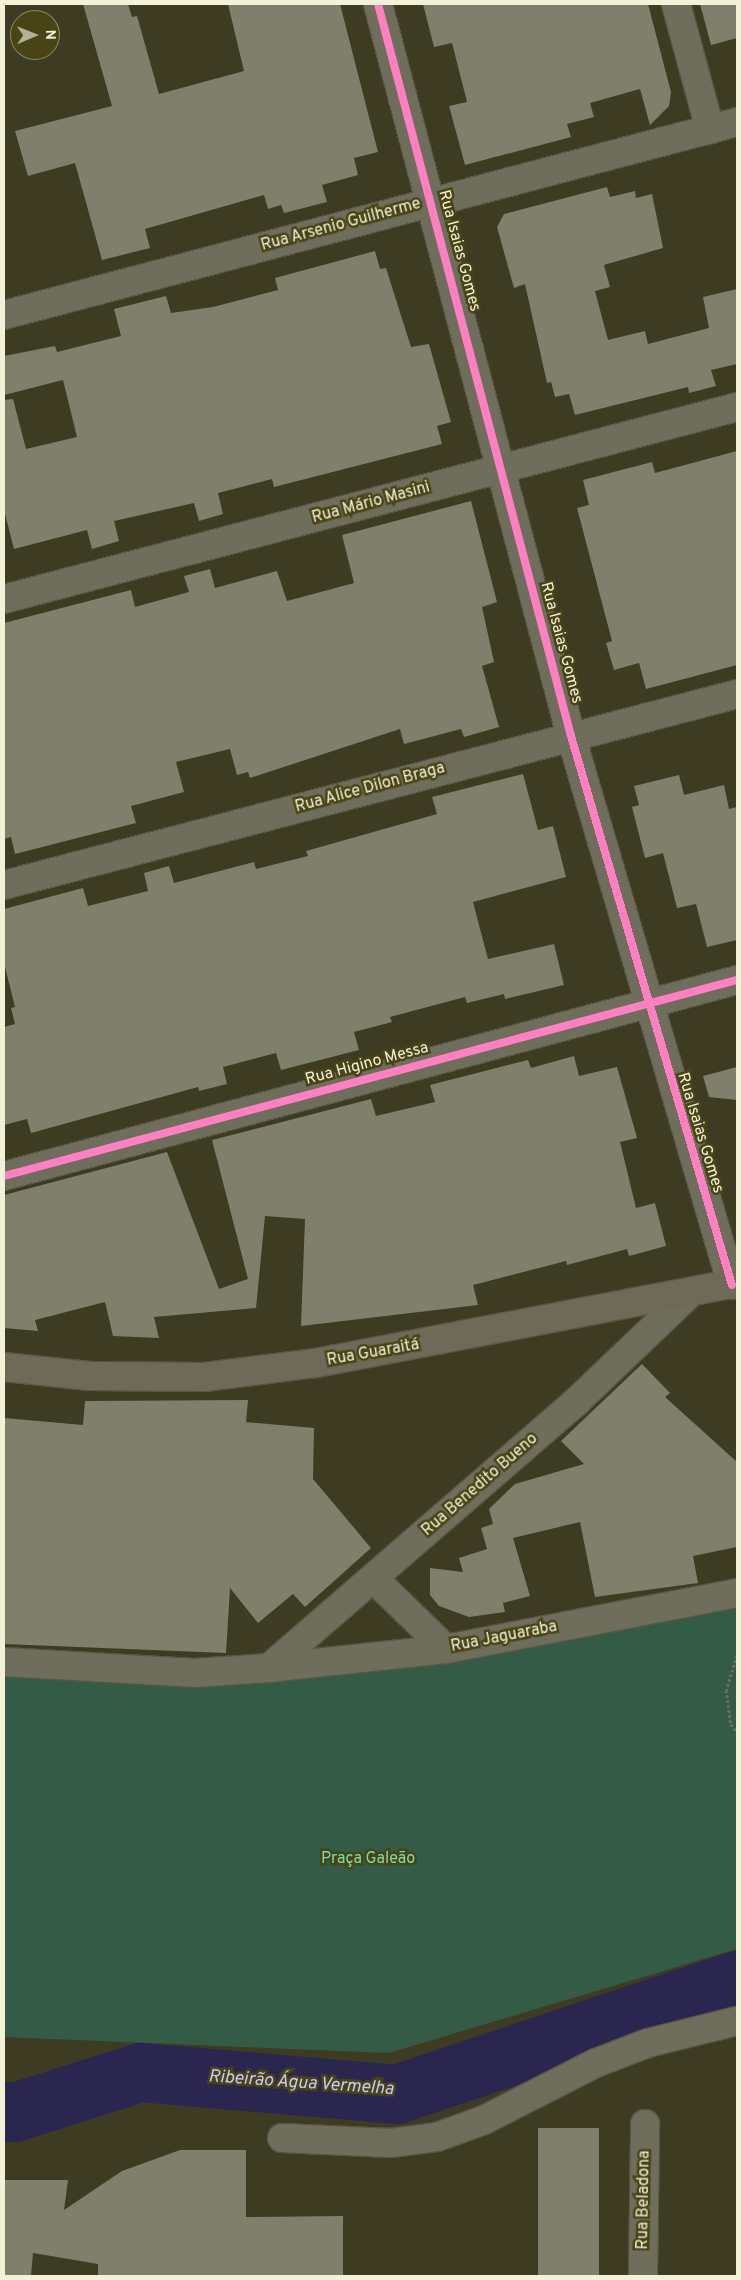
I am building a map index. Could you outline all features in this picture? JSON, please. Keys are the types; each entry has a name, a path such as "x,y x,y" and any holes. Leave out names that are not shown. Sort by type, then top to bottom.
{"street":[{"name":"Rua Isaias Gomes","path":"378,4 571,736 646,1004 734,1284"},
{"path":"676,4 710,130"},
{"name":"Rua Arsenio Guilherme","path":"4,315 431,201 737,122"},
{"name":"Rua Mário Masini","path":"4,598 737,407"},
{"name":"Rua Alice Dilon Braga","path":"4,885 737,694"},
{"name":"Rua Higino Messa","path":"4,1176 737,980"},
{"name":"Rua Guaraitá","path":"4,1367 90,1376 206,1377 316,1363 687,1296 734,1284"},
{"name":"Rua Benedito Bueno","path":"268,1668 374,1579 577,1401 687,1296"},
{"path":"374,1579 446,1649"},
{"name":"Rua Jaguaraba","path":"4,1662 195,1673 268,1668 446,1649 737,1593"},
{"path":"282,2138 391,2143 437,2137 484,2120 596,2063 648,2043 737,2021"},
{"name":"Rua Beladona","path":"643,2276 645,2124"}],"path":[{"path":"737,1655 726,1690 731,1724 737,1733"}],"green space":[{"name":"Praça Galeão","path":"737,1604 737,1949 389,2053 4,2037 4,1671 250,1684"}],"building":[{"path":"83,4 128,4 132,17 137,16 159,94 244,71 228,4 340,4 378,152 354,158 358,175 322,185 327,202 284,213 281,205 268,209 264,195 145,229 150,248 102,260 75,163 28,176 15,131 112,106"},
{"path":"423,4 648,4 671,92 669,106 650,125 640,89 590,103 594,117 567,124 571,137 465,165 449,106 467,102 452,43 434,47"},
{"path":"700,4 737,4 737,38 711,45"},
{"path":"607,187 610,197 635,191 636,198 652,194 663,248 604,265 610,287 595,291 608,340 645,331 648,344 709,328 703,297 737,289 737,364 711,370 716,386 689,393 688,387 575,415 569,394 555,397 551,382 547,383 525,284 514,288 497,227 504,214"},
{"path":"375,251 380,269 386,268 411,347 429,344 451,422 437,426 442,444 274,487 272,479 218,493 223,514 199,521 194,503 114,521 119,541 92,549 87,530 14,549 4,510 4,400 13,399 26,449 77,437 63,380 4,395 4,356 55,346 57,352 121,336 114,309 166,296 171,313 213,307 278,290 275,278"},
{"path":"737,451 737,665 646,689 639,663 614,670 606,643 612,641 577,508 589,505 583,480 652,462 655,473"},
{"path":"471,501 497,602 482,607 494,662 482,666 499,727 464,737 461,729 404,744 400,729 250,778 248,772 237,775 230,749 176,762 184,792 131,806 136,823 15,854 11,837 4,839 4,623 131,590 135,607 189,592 184,576 210,569 215,588 277,571 287,601 354,583 342,535"},
{"path":"523,774 538,830 553,826 566,877 473,902 488,959 554,944 564,985 505,999 504,994 467,1003 465,997 390,1017 392,1022 354,1032 359,1050 281,1070 276,1053 223,1067 227,1084 199,1091 198,1087 31,1133 27,1119 4,1125 4,1027 15,1024 11,1008 15,1007 4,963 4,909 83,888 88,906 148,891 144,873 169,866 174,883 254,862 256,869 308,856 306,851 437,814 432,797"},
{"path":"679,775 684,795 724,785 729,809 737,807 737,940 707,947 696,904 677,908 663,853 645,858 632,807 639,805 634,786"},
{"path":"574,1056 579,1076 617,1067 637,1138 620,1142 636,1208 655,1203 666,1246 629,1256 627,1249 567,1265 566,1261 473,1285 478,1305 301,1326 305,1219 265,1216 256,1308 154,1317 159,1338 113,1336 105,1302 35,1320 38,1331 4,1328 4,1195 167,1152 219,1289 248,1279 212,1140 371,1099 376,1116 435,1102 430,1085 528,1060 531,1068"},
{"path":"737,1067 737,1100 709,1097 703,1076"},
{"path":"642,1364 670,1393 665,1397 737,1462 737,1547 693,1556 698,1583 595,1597 580,1522 513,1538 530,1596 503,1603 505,1612 469,1617 439,1606 430,1595 430,1568 463,1572 459,1558 487,1549 481,1528 493,1524 489,1509 515,1484 584,1464 561,1441"},
{"path":"248,1400 246,1422 314,1428 313,1479 371,1548 305,1607 293,1594 258,1623 230,1588 226,1653 4,1644 4,1418 83,1425 85,1401"},
{"path":"538,2128 599,2128 599,2276 538,2276"},
{"path":"180,2150 246,2150 246,2217 343,2216 343,2276 98,2276 98,2264 33,2253 31,2276 4,2276 4,2180 68,2180 64,2210 122,2171"}],"waterway":[{"name":"Ribeirão Água Vermelha","path":"4,2111 14,2112 140,2072 396,2094 737,1980"}],"cycle path":[{"path":"378,4 571,736 732,1285"},
{"path":"4,1176 737,980"}]}
